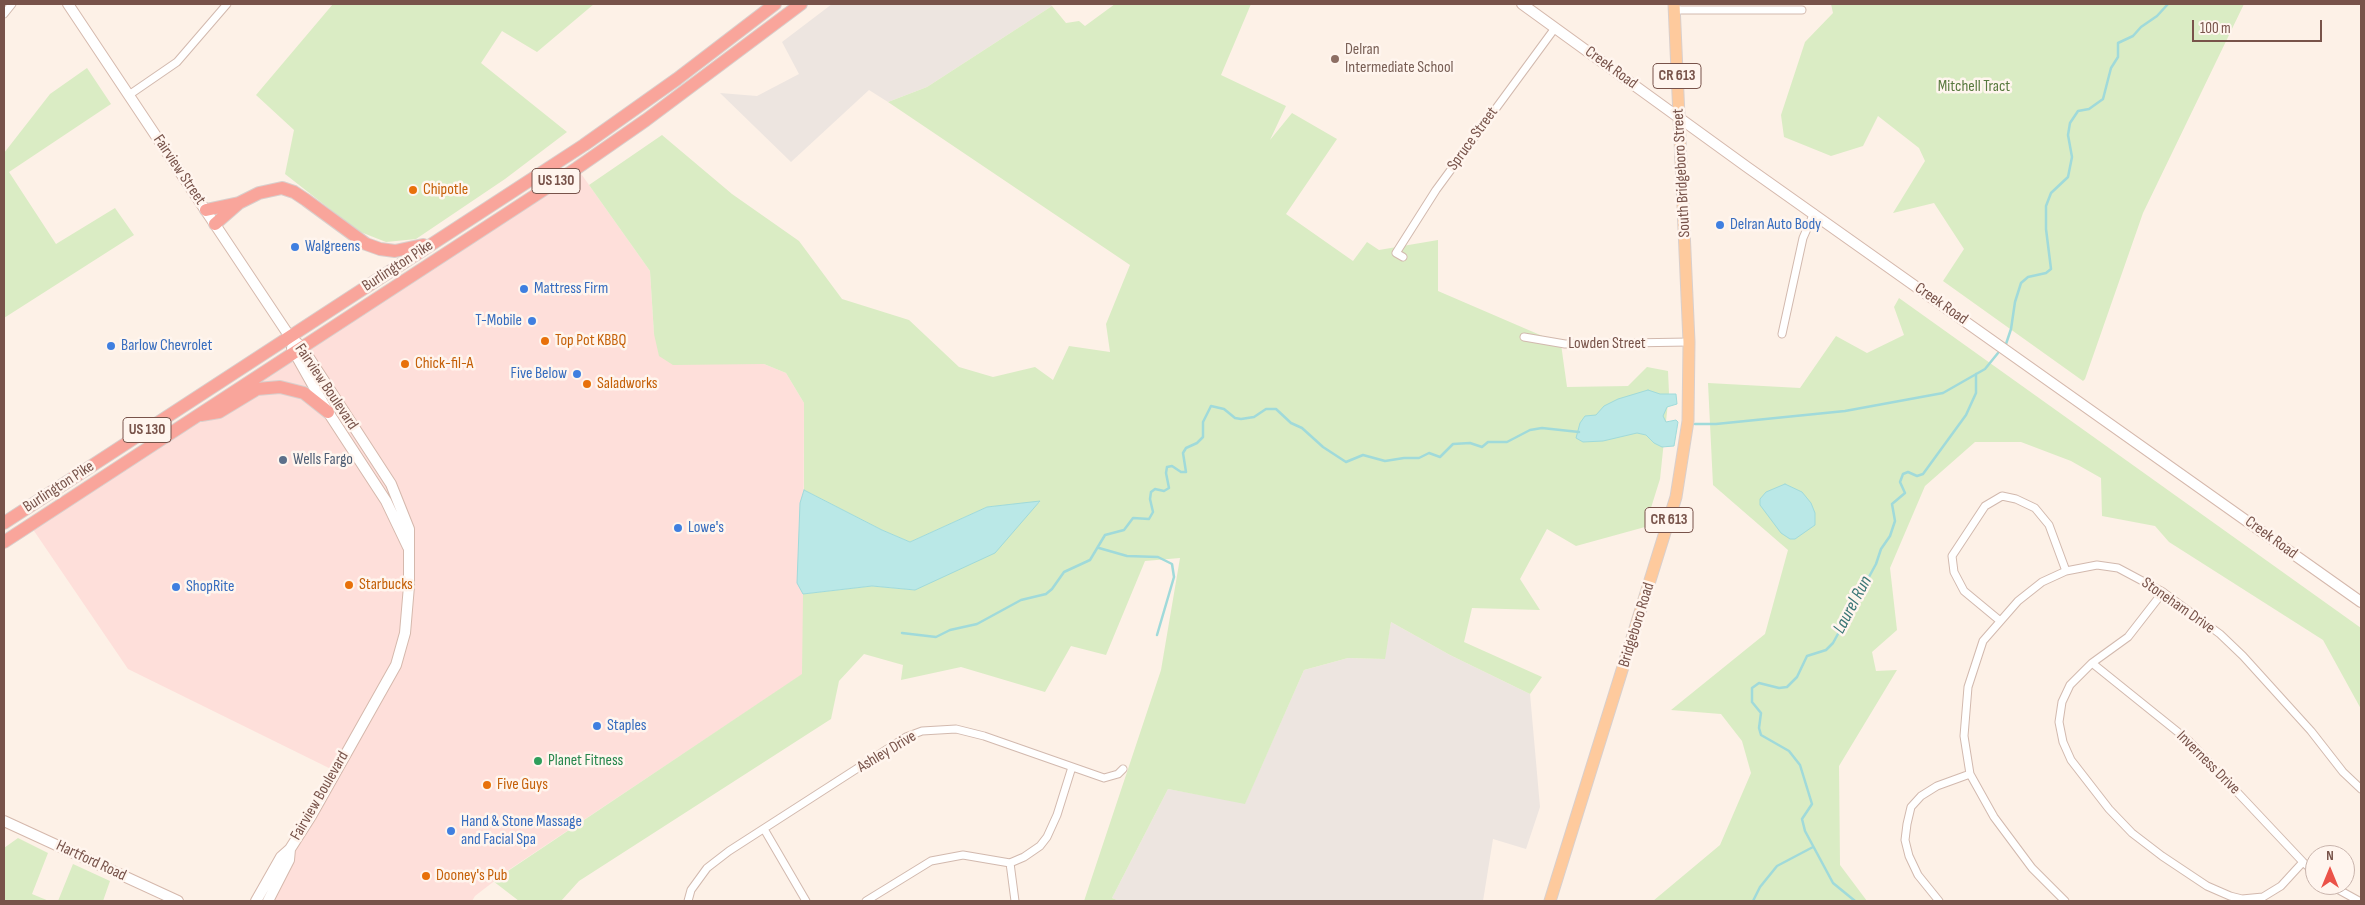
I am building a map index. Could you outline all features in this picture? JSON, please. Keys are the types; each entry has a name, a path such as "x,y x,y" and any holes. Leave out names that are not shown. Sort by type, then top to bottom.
{"highway":[{"name":"Burlington Pike","path":"4,523 584,145 677,79 775,4"},
{"name":"Burlington Pike","path":"4,542 631,131 801,4"},
{"path":"206,210 239,203 271,189 282,188 294,192 366,244 380,250 410,250 442,238"},
{"path":"215,224 239,203"},
{"path":"196,416 219,412 257,389 280,387 304,393 328,412"}],"main road":[{"name":"South Bridgeboro Street","path":"1674,7 1689,342"},
{"name":"Bridgeboro Road","path":"1550,901 1676,497 1688,421 1689,342"}],"street":[{"path":"4,14 12,4"},
{"name":"Fairview Street","path":"68,4 290,337"},
{"path":"129,95 177,62 227,4"},
{"name":"Creek Road","path":"1522,4 2361,602"},
{"path":"1674,7 1802,10"},
{"name":"Spruce Street","path":"1403,257 1396,253 1436,190 1555,28"},
{"path":"1782,334 1802,238 1814,213"},
{"name":"Fairview Boulevard","path":"256,901 281,857 290,849 311,816 396,665 405,633 409,586 409,529 391,484 290,337"},
{"name":"Lowden Street","path":"1524,337 1565,344 1689,342"},
{"name":"Fairview Boulevard","path":"298,350 328,412 386,501 408,548"},
{"path":"1999,620 1964,591 1954,572 1952,556 1985,506 2002,496 2016,499 2035,508 2049,525 2066,571"},
{"name":"Stoneham Drive","path":"2065,901 2032,868 2000,825 1970,774 1964,736 1968,687 1983,641 1999,620 2042,582 2066,571 2097,565 2118,568 2163,592 2220,634 2243,656 2311,731 2343,772 2361,788"},
{"path":"2163,592 2128,637 2092,663 2070,685 2062,702 2059,722 2063,742 2071,760 2108,809 2132,833 2207,886 2242,899 2263,897 2273,892 2303,862"},
{"name":"Inverness Drive","path":"2092,663 2189,742 2303,862"},
{"name":"Ashley Drive","path":"688,901 691,890 707,868 906,737 922,731 956,729 984,736 1104,778 1118,774 1123,769"},
{"path":"866,901 931,861 963,855 1010,863 1024,858 1040,846 1047,837 1057,815 1072,767"},
{"path":"1939,901 1918,875 1909,856 1905,840 1911,807 1921,796 1937,786 1970,774"},
{"name":"Hartford Road","path":"4,821 178,901"},
{"path":"764,829 806,901"},
{"name":"Fairview Boulevard","path":"268,901 289,860 290,849"},
{"path":"1010,863 1015,901"}],"shaded area":[{"path":"832,4 1050,4 1052,6 927,87 888,102 869,90 791,162 720,93 757,96 799,74 782,42"},
{"path":"577,168 650,271 654,334 710,364 764,364 786,373 804,403 803,674 510,869 475,896 472,901 268,901 335,771 128,669 30,525"},
{"path":"1391,622 1450,655 1530,694 1540,807 1526,849 1493,839 1483,901 1119,901 1112,898 1168,789 1245,803 1304,670 1348,658 1384,659"}],"green space":[{"path":"333,4 594,4 537,52 502,31 481,63 567,132 505,179 416,239 386,242 358,231 285,174 294,130 256,95"},
{"path":"1115,4 1251,4 1221,75 1286,106 1270,140 1292,113 1337,139 1286,214 1353,261 1367,242 1379,250 1438,240 1438,291 1561,344 1567,387 1628,386 1647,367 1668,371 1669,393 1660,479 1645,527 1576,546 1547,529 1520,579 1540,610 1472,608 1464,642 1542,677 1530,694 1450,655 1391,622 1385,659 1348,658 1304,670 1245,804 1168,789 1112,898 1119,901 1084,901 1161,670 1180,558 1145,561 1106,655 1071,646 1045,692 961,667 901,680 903,665 864,654 839,681 831,719 579,881 561,901 519,901 493,881 802,674 803,594 872,586 915,590 1040,502 987,507 910,542 882,530 804,490 804,403 786,373 764,364 673,365 659,356 654,334 650,271 589,185 662,135 732,194 799,241 842,299 909,320 959,367 993,377 1035,367 1053,380 1069,346 1110,352 1106,324 1130,265 888,102 927,87 1052,6 1066,23 1079,21 1085,26"},
{"name":"Mitchell Tract","path":"1831,4 2244,4 2143,213 2083,381 1943,281 1964,249 1934,203 1893,213 1925,161 1919,148 1878,116 1863,146 1831,156 1784,137 1781,115 1805,42 1833,13"},
{"path":"87,68 111,104 9,172 56,244 115,208 134,235 4,318 4,153 50,94"},
{"path":"1899,298 2361,628 2361,709 2323,640 2169,542 2155,526 2102,516 2101,478 2071,461 2021,442 1975,442 1925,486 1890,568 1897,630 1872,652 1876,671 1897,670 1839,766 1840,865 1867,901 1653,901 1720,845 1751,773 1742,741 1721,714 1671,710 1765,634 1788,550 1713,485 1708,383 1800,388 1836,336 1867,353 1904,335 1894,307"},
{"path":"18,838 48,853 32,894 49,901 4,901 4,848"},
{"path":"73,864 110,881 103,901 58,901"}],"water":[{"path":"1648,390 1660,394 1676,394 1677,404 1667,407 1663,416 1666,422 1676,420 1678,422 1674,446 1662,447 1654,443 1646,435 1637,433 1603,441 1583,442 1576,438 1580,423 1585,416 1596,415 1604,406 1618,399"},
{"path":"1785,484 1802,492 1811,503 1815,513 1815,525 1795,539 1790,539 1781,533 1760,505 1760,499 1766,492"},
{"path":"804,490 882,530 910,542 987,507 1040,501 995,553 915,590 872,586 803,594 797,583 800,503"}],"waterway":[{"name":"Laurel Run","path":"2006,344 2021,283 2028,277 2046,273 2051,269 2046,229 2046,206 2051,193 2068,177 2072,157 2068,135 2070,123 2078,111 2089,109 2103,99 2111,68 2118,57 2118,43 2133,36 2168,4"},
{"path":"1695,424 1716,424 1845,411 1943,393 1985,369 1998,353"},
{"name":"Laurel Run","path":"1855,901 1833,883 1805,831 1802,819 1812,804 1800,765 1789,751 1761,735 1759,728 1761,713 1752,702 1752,688 1759,683 1779,688 1787,687 1797,677 1807,656 1826,650 1833,643 1876,564 1881,549 1890,536 1895,521 1892,504 1905,493 1900,482 1903,474 1908,472 1917,476 1923,474 1966,415 1976,393 1976,374"},
{"path":"902,633 936,637 950,630 977,624 1021,600 1046,594 1064,572 1090,560 1105,535 1124,530 1133,518 1149,519 1153,512 1150,499 1151,492 1155,489 1164,491 1169,488 1166,473 1167,467 1172,466 1181,472 1186,472 1183,453 1186,448 1197,443 1203,437 1203,422 1211,406 1224,409 1235,418 1241,419 1254,417 1266,409 1276,409 1291,423 1302,428 1323,447 1346,462 1363,455 1385,461 1419,458 1429,453 1440,457 1453,444 1470,443 1482,447 1488,442 1507,442 1530,430 1542,428 1579,432"},
{"path":"1099,548 1127,556 1158,557 1172,564 1174,577 1157,635"},
{"path":"1753,901 1760,887 1777,866 1813,847"}],"place":[{"name":"Delran Intermediate School","path":"1335,59"},
{"name":"Chipotle","path":"413,190"},
{"name":"Delran Auto Body","path":"1720,225"},
{"name":"Walgreens","path":"295,247"},
{"name":"Mattress Firm","path":"524,289"},
{"name":"T-Mobile","path":"532,321"},
{"name":"Top Pot KBBQ","path":"545,341"},
{"name":"Barlow Chevrolet","path":"111,346"},
{"name":"Chick-fil-A","path":"405,364"},
{"name":"Five Below","path":"577,374"},
{"name":"Saladworks","path":"587,384"},
{"name":"Wells Fargo","path":"283,460"},
{"name":"Lowe's","path":"678,528"},
{"name":"Starbucks","path":"349,585"},
{"name":"ShopRite","path":"176,587"},
{"name":"Staples","path":"597,726"},
{"name":"Planet Fitness","path":"538,761"},
{"name":"Five Guys","path":"487,785"},
{"name":"Hand & Stone Massage and Facial Spa","path":"451,831"},
{"name":"Dooney's Pub","path":"426,876"}]}
